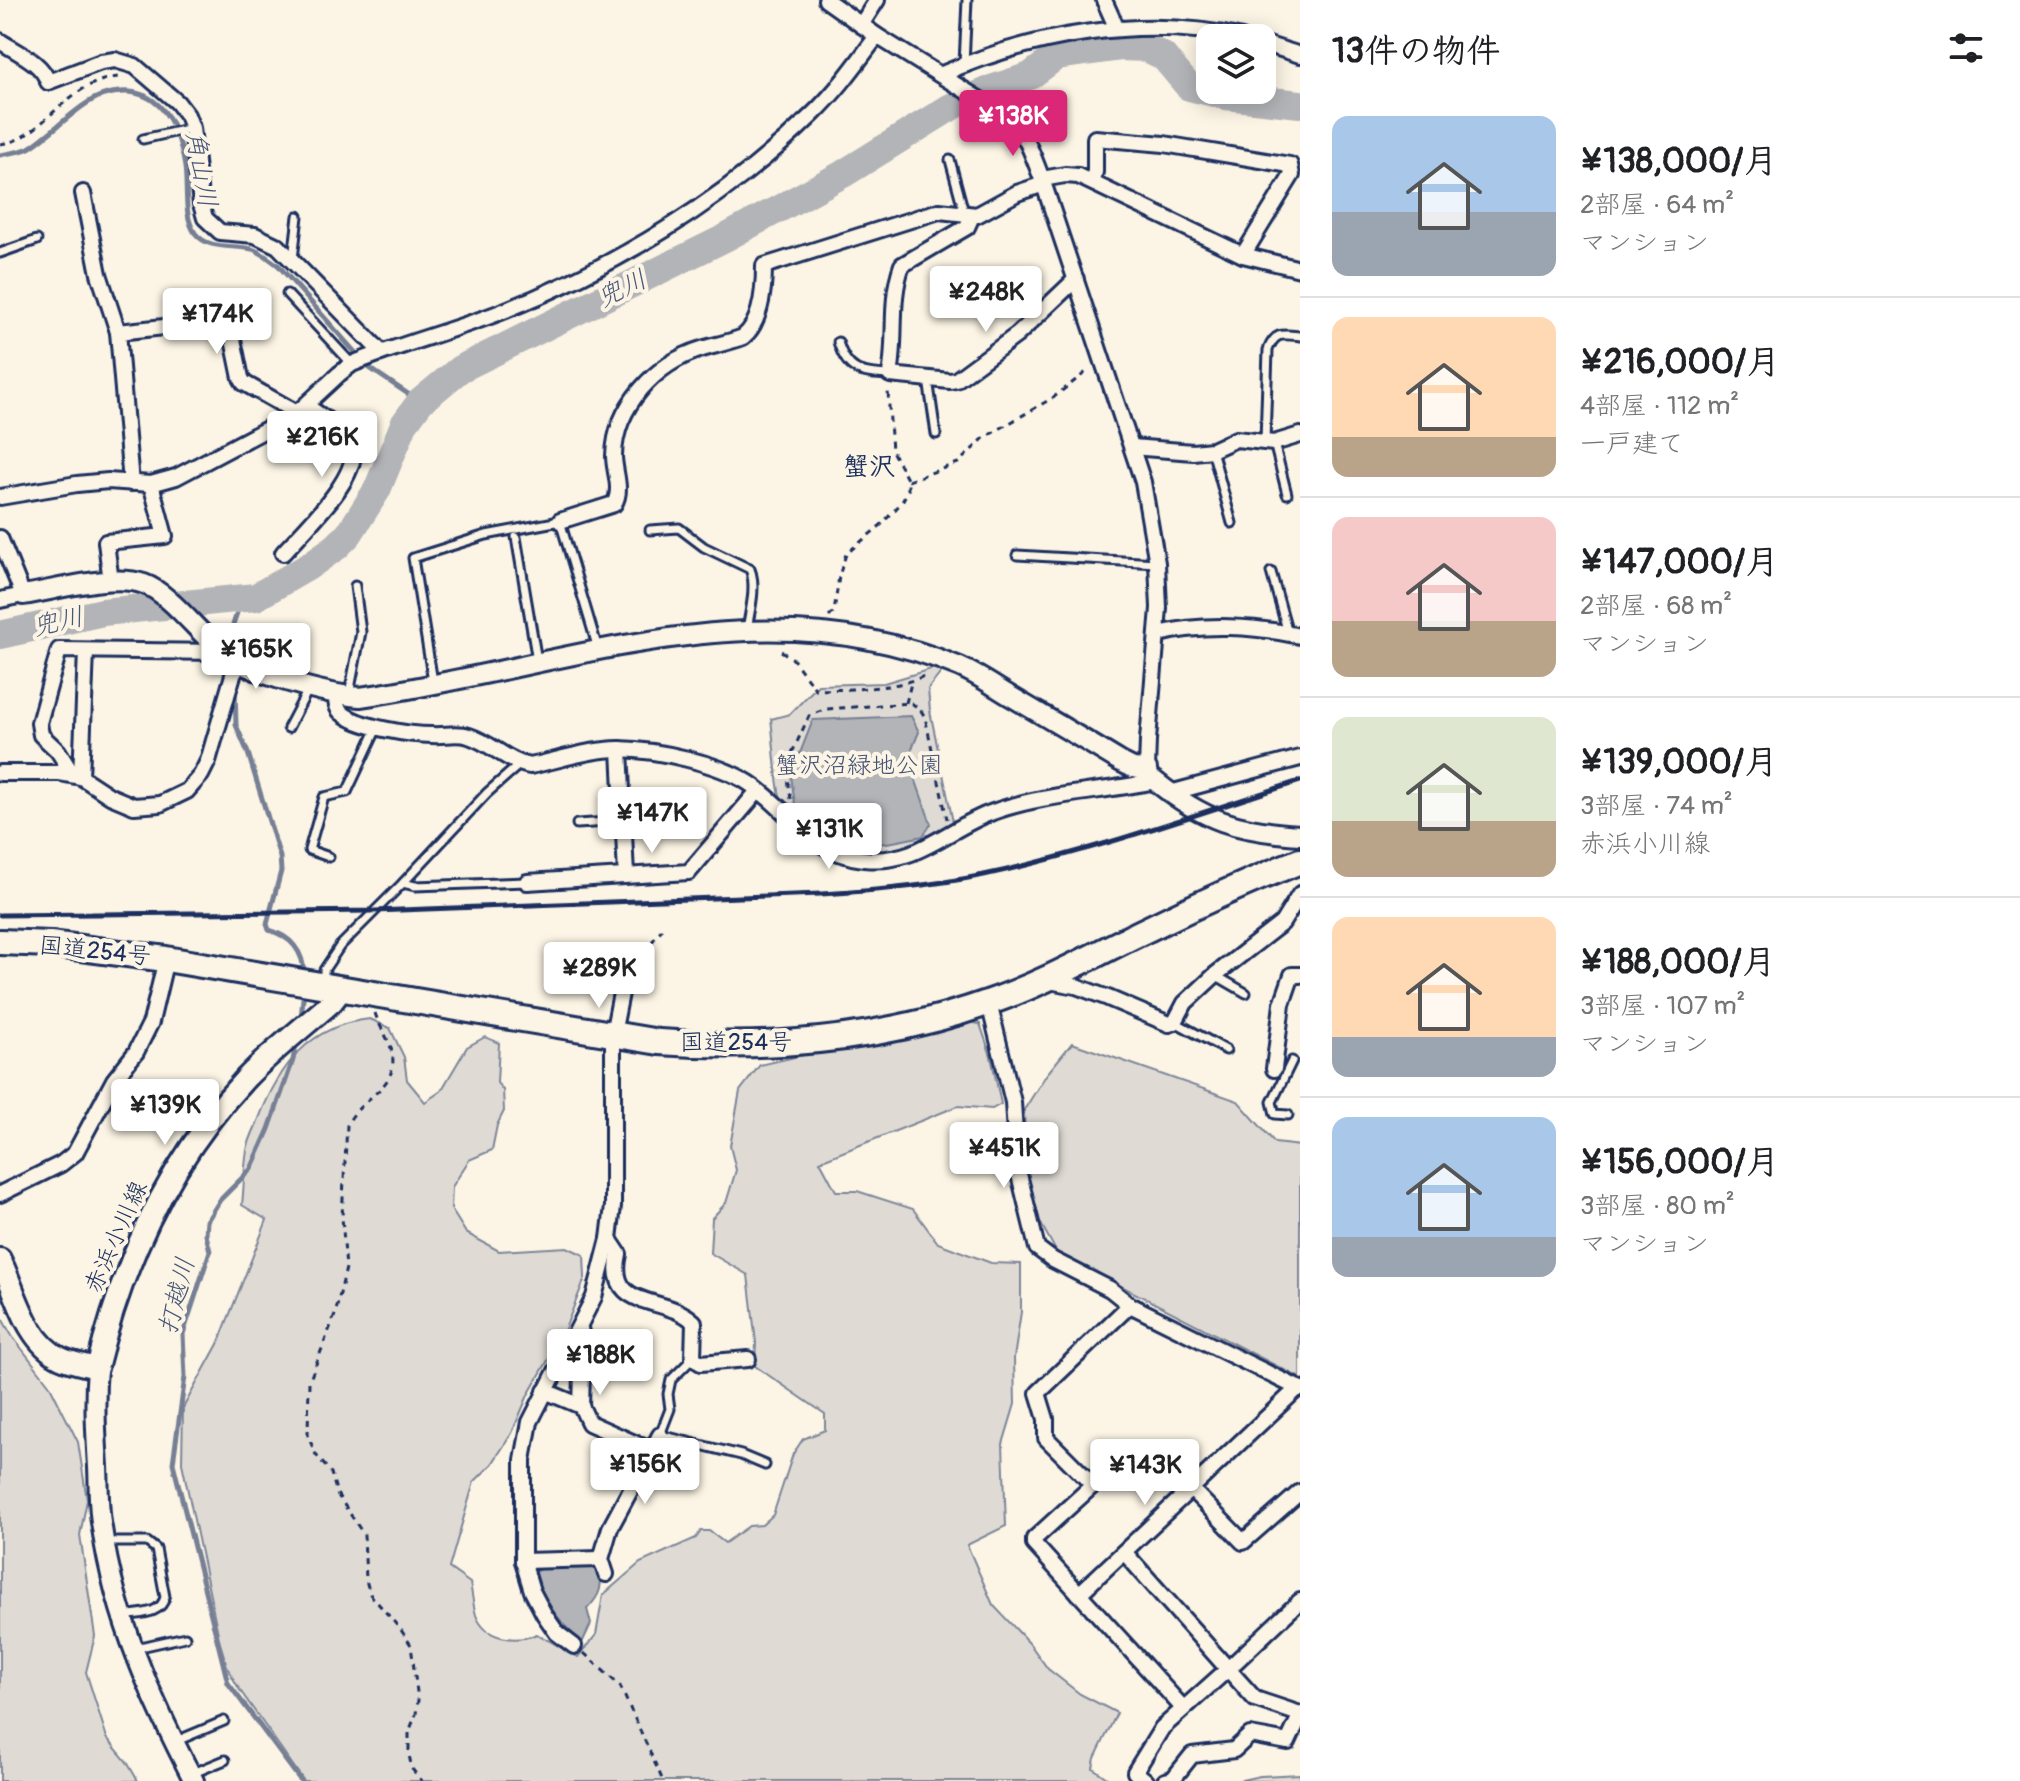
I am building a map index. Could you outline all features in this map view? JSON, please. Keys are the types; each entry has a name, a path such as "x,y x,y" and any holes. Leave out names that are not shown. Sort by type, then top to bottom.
{"highway":[{"name":"国道254号","path":"0,942 50,944 166,959 613,1034 707,1045 774,1045 843,1039 989,1003 1300,861"}],"main road":[{"name":"赤浜小川線","path":"97,1368 111,1312 155,1207 220,1107 249,1075 333,1001 319,984"},
{"path":"0,1259 31,1330 40,1343 63,1359 97,1368"}],"street":[{"path":"826,0 877,36 1008,117 1022,134 1043,182 1143,482 1157,563 1159,634 1151,775"},
{"path":"861,25 877,0"},
{"path":"1104,0 1117,29"},
{"path":"940,75 1010,47 1117,29 1196,30"},
{"path":"0,497 93,482 151,484 176,477 302,409 352,364 501,312 630,250 709,202 812,116 843,82 877,36"},
{"path":"0,41 38,66 46,74 48,82 101,62 115,60 135,66 177,102 187,115 192,128 205,218 220,232 255,235 278,246 381,352"},
{"path":"1276,47 1299,54"},
{"path":"1091,181 1095,172 1095,138 1164,144 1290,165 1292,175 1243,255"},
{"path":"560,521 614,504 618,489 614,456 626,410 655,375 677,360 749,333 762,296 764,266 939,211 968,215 1065,175 1091,181 1243,255 1300,269"},
{"path":"83,193 99,274 118,332 131,483"},
{"path":"968,215 967,227 902,265 893,294 895,344 890,375 956,380 1017,335 1076,279"},
{"path":"118,332 229,320 244,383 302,409 345,436 355,455 351,471 283,553"},
{"path":"1132,447 1193,452 1212,450 1236,439 1269,443 1300,435"},
{"path":"111,582 106,542 165,536 151,484"},
{"path":"0,538 23,595"},
{"path":"0,600 111,582 143,584 161,595 222,652 240,663 309,688 342,696 372,695 433,685 691,633 747,629 851,635 886,642 962,668 1121,762 1151,775 1170,793 1201,812 1239,828 1300,835"},
{"path":"1159,634 1203,627 1294,635"},
{"path":"77,776 41,735 39,723 59,650 222,652"},
{"path":"77,776 86,651"},
{"path":"0,773 77,776 134,806 160,804 187,791 201,775 208,761 233,675 240,663"},
{"path":"342,696 337,706 342,713 397,731 464,734 494,747 520,764 530,766 620,749 718,768 751,784 818,843 840,855 865,859 885,860 923,850 990,812 1151,775"},
{"path":"620,749 626,875"},
{"path":"1170,793 1300,758"},
{"path":"527,882 689,872 758,791"},
{"path":"1043,980 1097,994 1169,1024 1175,1022 1185,1003 1215,975 1282,923 1300,894"},
{"path":"0,1194 61,1164 75,1153 114,1080 136,1052 151,1022 166,959"},
{"path":"1274,1069 1282,1004 1292,975 1300,975"},
{"path":"574,1646 557,1633 544,1614 532,1591 523,1561 523,1460 530,1422 594,1297 609,1239 613,1206 613,1034 621,993"},
{"path":"989,1003 1013,1102 1017,1166 1037,1248 1053,1260 1110,1289 1130,1305 1299,1389 1079,1594"},
{"path":"609,1239 619,1254 616,1277 619,1285 630,1295 675,1309 694,1322 693,1358 701,1363 748,1359"},
{"path":"1130,1305 1038,1393 1046,1419 1046,1438 1090,1482 1091,1487 1034,1539 1034,1544 1183,1708"},
{"path":"580,1328 583,1343 581,1406 589,1423 650,1450"},
{"path":"97,1368 94,1401 104,1542 132,1648 160,1717 193,1778"},
{"path":"545,1391 581,1406"},
{"path":"606,1574 601,1559 610,1528 660,1435"},
{"path":"1192,1490 1243,1542 1300,1492"},
{"path":"1124,1552 1255,1699 1300,1715 1288,1742 1250,1735 1234,1750 1192,1755 1173,1779 1165,1781"},
{"path":"523,1561 601,1559"},
{"path":"1146,1781 1135,1772 1162,1728 1300,1601"}],"lane":[{"path":"964,64 967,0"},
{"path":"143,139 192,128"},
{"path":"950,160 968,215"},
{"path":"293,259 298,216"},
{"path":"0,253 37,240"},
{"path":"287,294 352,364"},
{"path":"1287,494 1269,443 1268,350 1273,338 1280,334 1300,336"},
{"path":"838,342 842,356 854,369 890,375"},
{"path":"928,379 936,434"},
{"path":"1212,450 1232,523"},
{"path":"433,685 413,558 486,535 560,521 599,651"},
{"path":"650,530 679,528 704,547 750,569 752,583 747,629"},
{"path":"516,537 537,663"},
{"path":"1017,555 1157,563"},
{"path":"1271,572 1294,635"},
{"path":"342,696 361,632 355,586"},
{"path":"288,728 309,688"},
{"path":"329,857 309,850 324,797 347,792 378,726"},
{"path":"319,984 329,959 487,793 520,764"},
{"path":"577,824 624,821"},
{"path":"403,883 415,886 527,882"},
{"path":"1215,975 1246,993"},
{"path":"1175,1022 1226,1050"},
{"path":"1274,1069 1296,1060"},
{"path":"1288,1115 1275,1114 1272,1102 1296,1060"},
{"path":"693,1358 671,1380 668,1394 670,1409 660,1435 741,1455 765,1465"},
{"path":"104,1542 147,1542 156,1549 165,1597 163,1604 158,1609 122,1617"},
{"path":"132,1648 185,1637"},
{"path":"174,1742 224,1721"},
{"path":"193,1778 225,1760"}],"path":[{"path":"0,144 19,138 73,93 89,84 124,76"},
{"path":"908,481 958,463 984,438 1054,397 1101,360"},
{"path":"816,632 834,612 846,554 881,525 902,502 908,481 892,451 888,414 890,375"},
{"path":"781,651 792,658 816,690 868,688 912,681 937,671 946,662"},
{"path":"906,703 912,681"},
{"path":"789,818 792,806 786,766 809,716 826,709 906,703 920,709 925,717 945,814 953,834"},
{"path":"621,993 634,965 662,929"},
{"path":"377,994 375,1013 379,1027 390,1044 394,1065 388,1082 353,1113 347,1125 342,1217 346,1268 335,1315 309,1382 308,1436 316,1455 331,1473 337,1494 364,1535 366,1580 370,1594 411,1645 418,1700 409,1732 409,1755 412,1769 422,1781"},
{"path":"574,1646 620,1686 663,1781"}],"green space":[{"name":"蟹沢沼緑地公園","path":"938,667 943,670 928,689 930,711 954,827 916,845 876,853 837,846 819,836 781,799 771,719 790,714 818,685 884,683"},
{"path":"370,1019 390,1028 404,1057 407,1080 425,1102 441,1091 467,1047 485,1037 499,1043 497,1083 503,1090 504,1111 497,1125 492,1150 469,1160 452,1187 451,1209 466,1233 499,1251 567,1247 584,1255 585,1278 562,1336 528,1395 512,1433 492,1464 474,1482 449,1568 470,1583 476,1615 486,1630 511,1639 537,1634 578,1657 596,1635 603,1595 640,1563 696,1538 701,1531 709,1531 725,1543 749,1526 762,1525 773,1515 793,1454 803,1439 825,1430 825,1414 755,1366 756,1343 748,1275 710,1253 712,1218 726,1203 736,1170 730,1146 740,1091 760,1065 877,1038 933,1033 965,1022 980,1024 991,1056 1001,1104 992,1109 958,1106 820,1161 836,1191 857,1191 913,1209 938,1243 991,1263 1021,1264 1021,1312 1014,1358 1015,1404 1003,1444 1006,1526 967,1545 993,1605 1029,1643 1048,1669 1080,1694 1117,1713 1093,1768 1111,1781 304,1781 228,1669 182,1463 183,1408 218,1344 267,1220 242,1205 247,1150 266,1101 287,1066 313,1039 349,1023"},
{"path":"1072,1043 1238,1101 1275,1143 1300,1146 1300,1378 1057,1253 1040,1222 1026,1167 1024,1110 1046,1075"},
{"path":"0,1315 49,1384 78,1442 87,1500 80,1535 95,1636 86,1672 107,1738 138,1781 0,1781"},
{"path":"1300,1774 1300,1781 1237,1781 1260,1776"}],"shaded area":[{"path":"911,716 919,732 908,758 931,824 923,836 874,844 845,843 825,834 796,811 791,776 813,720"},
{"path":"597,1566 600,1589 587,1609 591,1624 582,1643 554,1611 535,1573 539,1569"}],"waterway":[{"name":"兜川","path":"0,635 103,612 256,597 306,568 349,534 377,490 404,424 420,402 460,369 725,238 843,174 951,107 1030,76 1057,56 1122,47 1146,48 1163,56 1189,87 1225,96 1300,104"},
{"name":"角山川","path":"0,155 29,148 95,98 122,92 151,99 170,120 182,150 189,218 195,233 214,245 252,249 278,265 368,367 420,402"},
{"name":"打越川","path":"236,654 233,625 241,600"},
{"name":"打越川","path":"235,688 236,725 248,753 280,857 281,871 267,924 269,930 283,936 294,946 304,975"},
{"name":"打越川","path":"301,1018 304,989"},
{"name":"打越川","path":"297,1040 269,1129 251,1169 220,1200 207,1221 210,1251 183,1334 185,1377 173,1463 228,1683 301,1781"}],"railway":[{"path":"0,915 374,911 821,894 902,888 984,875 1064,855 1300,781"}],"district":[{"name":"蟹沢","path":"869,467"}]}
